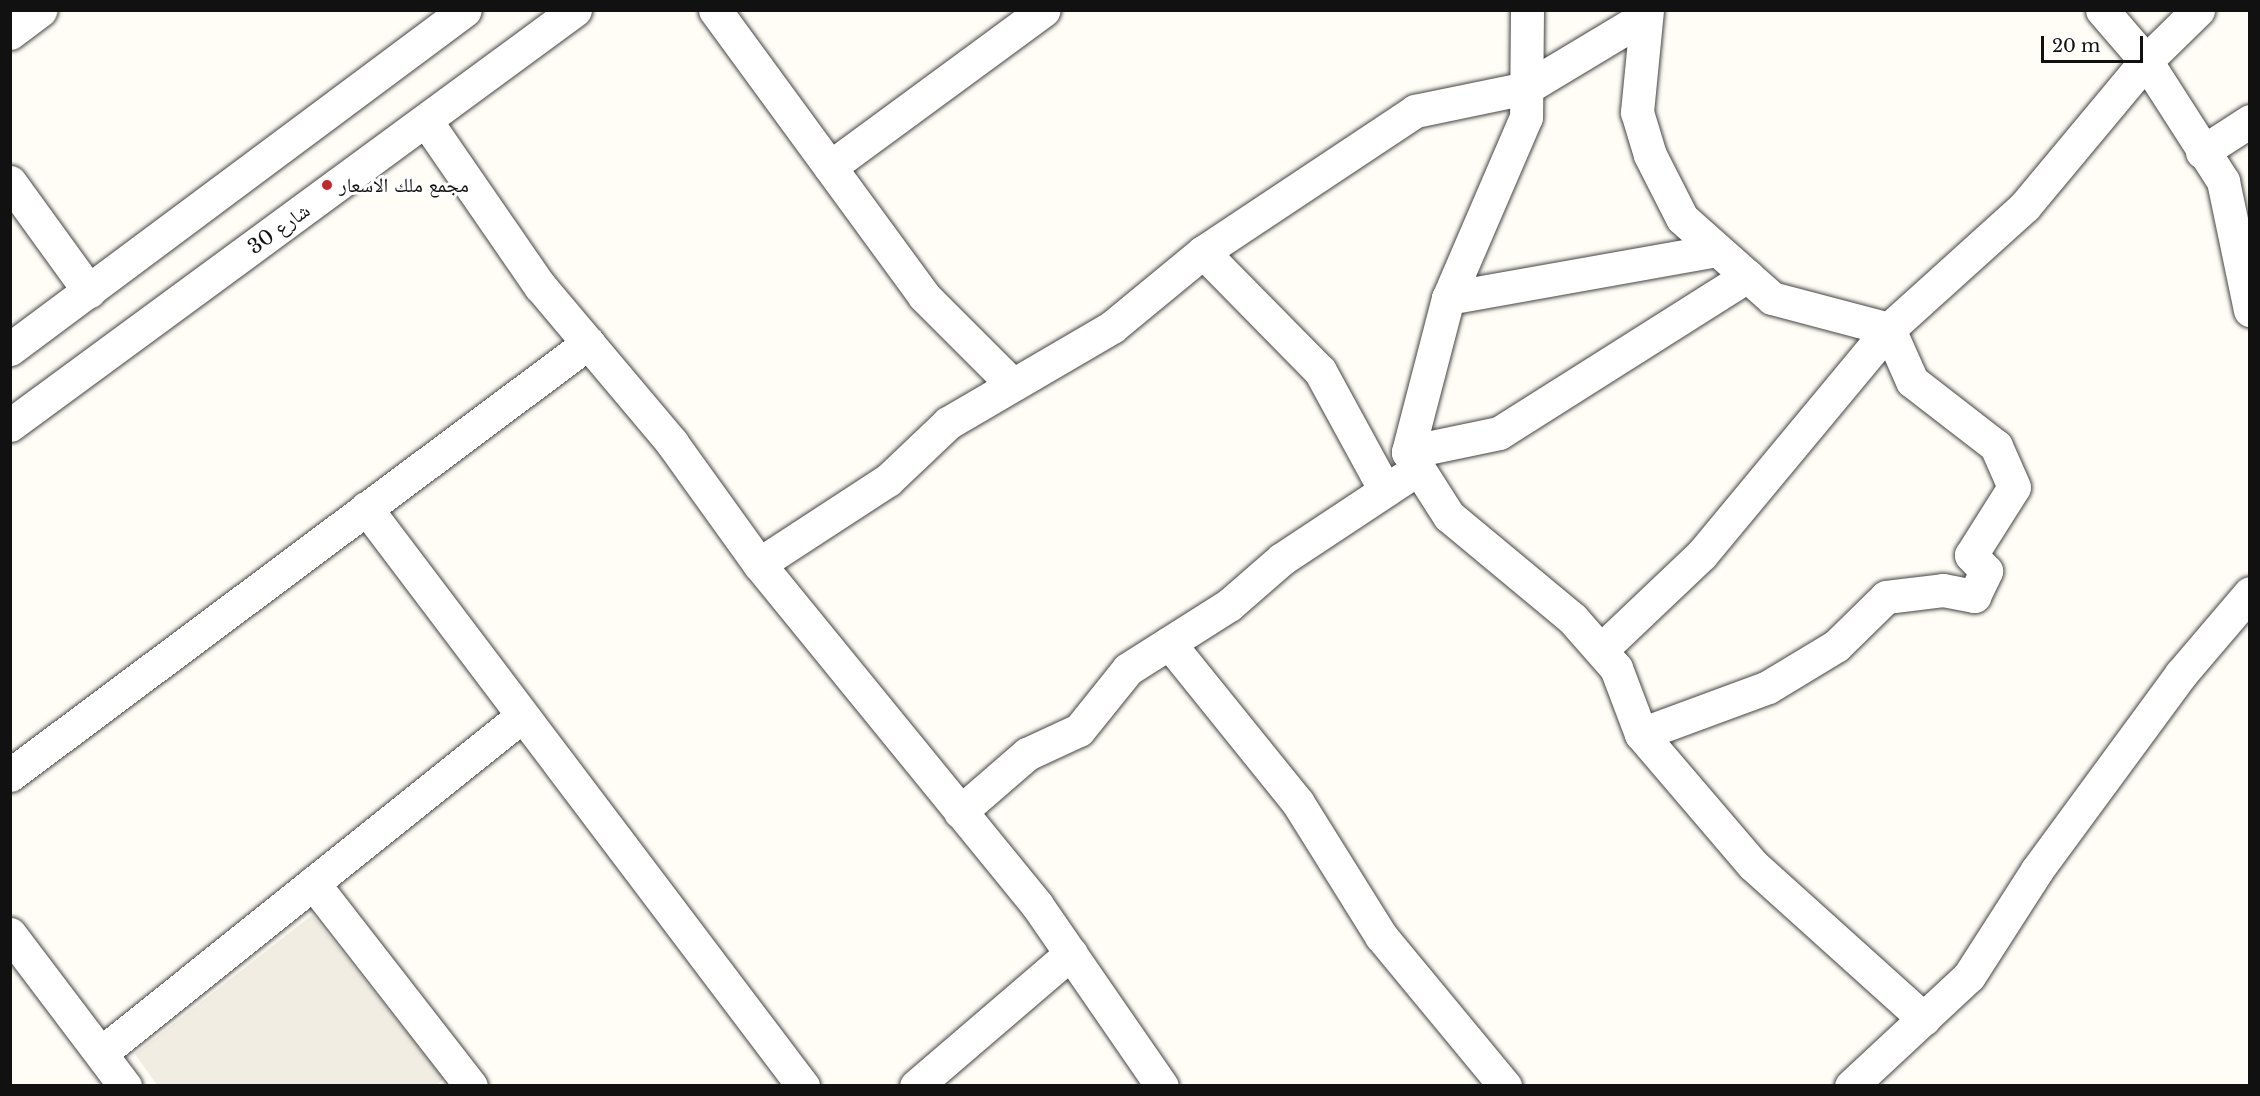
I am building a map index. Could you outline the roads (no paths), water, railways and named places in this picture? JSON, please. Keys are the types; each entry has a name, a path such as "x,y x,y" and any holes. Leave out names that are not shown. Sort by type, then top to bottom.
{"street":[{"path":"10,33 40,10"},
{"path":"10,349 465,10"},
{"name":"شارع 30","path":"10,425 575,10"},
{"path":"715,10 924,296 1012,384"},
{"path":"830,167 1044,10"},
{"path":"1527,10 1526,117 1448,298 1413,461 1449,516 1572,618 1601,650 1616,668 1641,734 1753,865 1924,1019"},
{"path":"2102,10 2146,61 2202,152 2223,181 2250,310"},
{"path":"1601,650 1702,554 1889,328 2025,206 2146,61 2198,10"},
{"path":"759,564 888,480 948,423 1112,327 1203,252 1414,111 1526,88 1647,14"},
{"path":"1647,14 1637,112 1650,155 1682,218 1772,298 1889,328"},
{"path":"426,121 540,286 672,443 759,564 1071,953 1162,1086"},
{"path":"2202,152 2250,121"},
{"path":"10,182 89,291"},
{"path":"1448,298 1717,250"},
{"path":"1203,252 1320,371 1385,490"},
{"path":"960,812 1027,754 1079,730 1128,669 1169,643 1385,490 1413,461 1499,433 1747,276"},
{"path":"1641,734 1768,687 1836,646 1886,597 1942,590 1974,596 1986,572 1971,555 2014,487 1996,446 1912,381 1889,328"},
{"path":"10,776 588,343"},
{"path":"366,508 803,1086"},
{"path":"1851,1086 1969,976 2037,870 2181,674 2250,593"},
{"path":"1169,643 1298,803 1381,936 1504,1086"},
{"path":"101,1053 522,716"},
{"path":"313,883 471,1086"},
{"path":"10,933 125,1086"},
{"path":"916,1086 1071,953"}],"place":[{"name":"مجمع ملك الاسعار","path":"327,185"}]}
